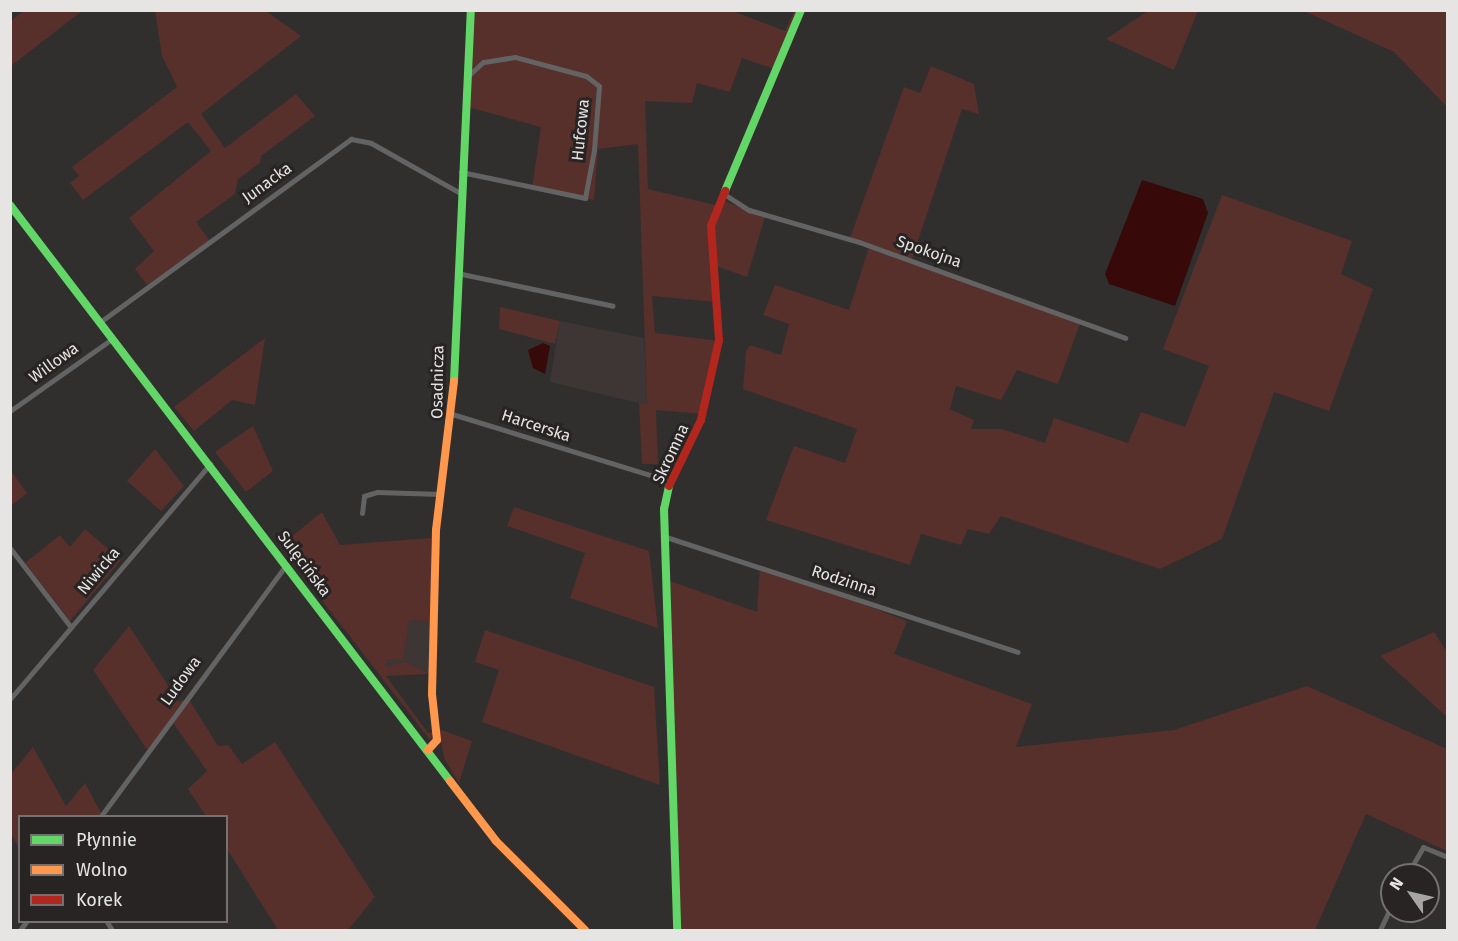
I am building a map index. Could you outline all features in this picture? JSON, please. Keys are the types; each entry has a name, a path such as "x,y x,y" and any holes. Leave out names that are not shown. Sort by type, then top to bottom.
{"street":[{"name":"Osadnicza","path":"428,750 437,740 432,652 441,494 452,414 456,272 471,10"},
{"name":"Skromna","path":"677,930 663,536 670,481 701,420 719,340 711,226 801,10"},
{"name":"Hufcowa","path":"461,172 585,198 599,86 586,76 515,57 483,63 467,79"},
{"name":"Junacka","path":"100,322 351,139 371,143 460,193"},
{"name":"Spokojna","path":"724,194 749,210 859,242 1125,338"},
{"name":"Sulęcińska","path":"10,205 211,463 496,841 585,930"},
{"path":"456,272 614,306"},
{"name":"Willowa","path":"10,411 113,338"},
{"name":"Harcerska","path":"452,414 611,465 670,481"},
{"name":"Niwicka","path":"10,699 211,463"},
{"path":"362,513 364,496 377,492 441,494"},
{"name":"Rodzinna","path":"663,536 1017,651"},
{"path":"10,548 70,626"},
{"name":"Ludowa","path":"102,815 287,564"},
{"path":"1414,863 1423,847 1448,857"}],"shaded area":[{"path":"23,11 82,11 11,66 11,21"},
{"path":"155,11 266,11 301,36 201,114 225,148 296,94 315,116 261,156 260,163 238,179 235,194 196,222 210,241 147,285 135,269 154,251 129,218 211,151 188,122 83,200 70,183 79,176 72,167 177,87 162,56"},
{"path":"473,11 732,11 785,31 794,11 805,11 780,71 742,58 730,92 697,83 692,103 645,101 648,189 715,205 727,202 765,217 747,277 713,265 716,302 652,296 655,333 719,341 703,414 656,410 658,464 642,464 639,403 647,404 638,144 598,149 594,200 532,188 541,127 464,106"},
{"path":"1148,11 1198,11 1174,70 1106,39"},
{"path":"1304,11 1447,11 1447,107 1394,52"},
{"path":"931,66 974,84 979,114 962,109 911,262 1081,321 1058,384 1017,370 1001,400 956,386 950,409 974,420 971,429 1002,429 1045,443 1054,418 1128,443 1141,412 1185,427 1209,366 1163,349 1222,195 1352,241 1341,274 1373,289 1329,411 1274,392 1222,539 1160,569 1001,516 989,534 968,529 961,545 921,534 910,565 766,520 794,446 845,463 857,429 743,389 746,351 750,345 781,355 789,324 763,315 775,285 849,310 870,244 850,238 904,87 920,93"},
{"path":"1142,180 1203,199 1208,213 1175,306 1109,284 1105,274"},
{"path":"500,307 560,321 555,344 499,329"},
{"path":"560,321 644,338 647,405 550,382"},
{"path":"265,338 255,405 232,400 194,431 174,407"},
{"path":"543,343 550,346 545,374 533,368 528,350"},
{"path":"253,426 273,471 246,492 215,452"},
{"path":"155,449 184,486 161,511 127,481"},
{"path":"11,471 27,493 11,506"},
{"path":"514,507 649,551 658,628 570,598 585,553 507,526"},
{"path":"322,512 340,545 431,538 431,621 409,620 403,660 387,659 386,667 405,662 429,674 386,676 428,733 434,732 430,740 280,546"},
{"path":"85,529 121,560 70,621 25,563 60,535 70,547"},
{"path":"760,565 907,621 894,654 1032,704 1016,747 1174,730 1307,686 1447,749 1447,851 1366,814 1315,930 681,930 670,581 757,612"},
{"path":"432,579 429,674 386,675 355,635"},
{"path":"129,626 179,702 188,698 218,746 228,745 242,764 275,742 375,897 348,930 278,930 228,851 228,815 205,815 188,789 207,771 171,720 148,751 93,670"},
{"path":"485,630 654,687 660,785 482,722 499,670 475,662"},
{"path":"1434,632 1447,652 1447,717 1380,656"},
{"path":"439,729 472,741 459,783 444,758"},
{"path":"33,747 66,806 85,783 102,815 18,815 18,846 11,834 11,774"}],"traffic: fast":[{"path":"454,381 471,10"},
{"path":"725,191 801,10"},
{"path":"10,205 450,781"},
{"path":"669,486 664,509 677,930"}],"traffic: slow":[{"path":"428,750 437,740 432,694 436,530 454,381"},
{"path":"450,781 496,841 585,930"}],"traffic: jam":[{"path":"669,486 701,420 719,340 711,226 725,191"}]}
